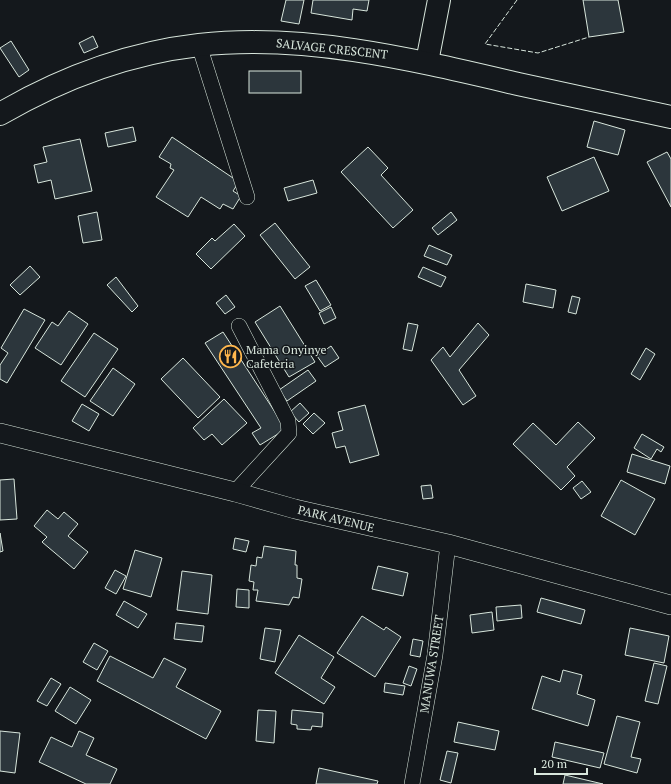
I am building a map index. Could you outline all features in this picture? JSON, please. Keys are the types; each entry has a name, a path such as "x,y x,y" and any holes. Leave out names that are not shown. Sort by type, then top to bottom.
{"main road":[{"path":"427,62 439,0"},
{"name":"SALVAGE CRESCENT","path":"0,114 28,98 101,67 154,53 199,45 262,42 389,55 671,116"}],"street":[{"path":"199,45 247,197"},
{"path":"235,492 289,433 288,421 239,326"},
{"name":"PARK AVENUE","path":"0,433 235,492 295,509 448,544 671,605"},
{"name":"MANUWA STREET","path":"412,784 436,655 448,544"}],"building":[{"path":"286,0 304,0 299,24 281,21"},
{"path":"313,0 369,0 367,11 353,9 352,20 311,13"},
{"path":"583,0 618,0 624,32 589,37"},
{"path":"93,36 98,47 84,53 79,43"},
{"path":"11,41 29,70 19,77 0,48"},
{"path":"249,71 301,71 301,93 249,93"},
{"path":"594,121 625,130 618,155 587,147"},
{"path":"133,127 136,141 108,147 105,133"},
{"path":"172,137 239,182 233,191 241,196 233,209 223,204 220,209 201,197 188,217 156,197 174,170 170,168 171,164 159,157"},
{"path":"80,139 92,191 55,199 51,180 38,183 34,165 47,162 43,147"},
{"path":"368,147 388,168 381,175 413,210 393,228 341,172"},
{"path":"667,152 671,159 671,207 647,162"},
{"path":"594,157 609,191 562,211 547,177"},
{"path":"313,180 317,193 288,201 284,188"},
{"path":"97,212 102,240 83,243 78,216"},
{"path":"451,212 457,220 438,235 432,228"},
{"path":"275,223 310,267 295,279 260,235"},
{"path":"234,224 245,236 211,269 196,254 212,238 215,241"},
{"path":"429,245 452,255 447,265 424,256"},
{"path":"30,266 40,277 20,295 10,285"},
{"path":"423,267 446,277 441,287 418,277"},
{"path":"116,277 138,306 132,312 107,285"},
{"path":"316,280 331,305 320,311 305,286"},
{"path":"526,284 556,290 553,308 523,302"},
{"path":"226,295 235,307 225,314 216,303"},
{"path":"572,296 580,298 576,314 568,312"},
{"path":"280,306 315,362 289,377 255,322"},
{"path":"331,307 336,318 324,324 319,313"},
{"path":"24,309 45,320 7,383 0,379 0,365 8,353 1,348"},
{"path":"69,311 88,324 61,365 35,348 52,322 58,326"},
{"path":"408,323 418,325 412,351 403,349"},
{"path":"478,323 489,335 459,370 476,396 463,405 431,360 443,347 450,357"},
{"path":"223,332 286,429 260,445 252,433 261,428 205,343"},
{"path":"94,333 118,349 85,397 61,381"},
{"path":"331,346 339,358 325,367 317,356"},
{"path":"646,348 655,354 640,380 631,374"},
{"path":"183,358 220,397 198,418 161,379"},
{"path":"113,368 135,384 113,416 90,401"},
{"path":"308,370 316,381 287,401 279,390"},
{"path":"224,399 247,423 222,445 212,434 204,440 193,428"},
{"path":"300,403 309,413 299,422 290,412"},
{"path":"82,404 99,414 89,431 72,421"},
{"path":"365,405 379,455 350,463 345,446 336,448 332,433 343,430 338,412"},
{"path":"314,413 325,423 313,434 303,424"},
{"path":"578,422 595,438 567,467 575,476 561,490 513,444 533,423 556,445"},
{"path":"642,434 664,447 661,452 657,449 651,459 634,448"},
{"path":"632,454 670,466 665,484 627,472"},
{"path":"14,479 17,519 0,520 0,480"},
{"path":"621,480 655,499 635,535 601,516"},
{"path":"582,481 591,492 581,499 573,488"},
{"path":"431,485 433,498 423,499 421,486"},
{"path":"47,510 58,519 64,512 78,524 68,536 88,552 74,569 42,542 47,537 34,526"},
{"path":"0,533 3,551 0,552"},
{"path":"235,538 249,541 246,552 233,549"},
{"path":"264,546 296,551 295,565 297,565 297,578 302,579 299,598 293,597 289,605 256,601 258,590 253,590 254,582 249,581 251,565 256,566 257,557 262,558"},
{"path":"135,550 162,558 151,597 123,589"},
{"path":"378,566 408,573 403,596 372,589"},
{"path":"115,570 126,576 116,594 105,588"},
{"path":"182,571 212,575 208,614 177,610"},
{"path":"237,589 249,590 249,608 236,607"},
{"path":"541,598 585,610 581,624 537,612"},
{"path":"124,601 147,614 138,628 116,615"},
{"path":"521,605 522,618 497,621 496,607"},
{"path":"492,612 494,630 472,633 470,615"},
{"path":"362,616 384,630 386,627 401,637 375,677 337,653"},
{"path":"176,623 204,626 202,642 174,639"},
{"path":"265,628 281,630 275,662 260,659"},
{"path":"630,628 669,636 664,663 625,655"},
{"path":"299,635 334,657 321,678 335,687 324,704 275,673"},
{"path":"413,639 423,641 420,657 410,655"},
{"path":"94,643 108,651 97,670 83,662"},
{"path":"110,656 153,678 164,658 186,669 176,687 221,711 206,739 97,681"},
{"path":"654,663 667,666 658,704 645,701"},
{"path":"409,666 417,669 411,686 403,683"},
{"path":"563,670 582,675 577,694 595,700 588,726 532,709 542,676 560,682"},
{"path":"51,678 61,684 47,706 37,701"},
{"path":"385,683 405,686 403,695 384,692"},
{"path":"70,687 91,700 76,724 55,711"},
{"path":"258,710 276,711 274,743 256,741"},
{"path":"292,710 323,713 322,727 312,726 311,730 297,729 297,725 291,724"},
{"path":"617,716 640,722 631,757 641,759 637,773 604,764"},
{"path":"458,722 499,731 495,750 454,742"},
{"path":"0,731 20,733 15,773 0,771"},
{"path":"79,731 94,738 86,755 117,769 110,784 86,784 39,762 51,737 72,747"},
{"path":"555,742 604,753 600,768 552,757"},
{"path":"447,751 458,753 451,783 440,780"},
{"path":"319,768 378,781 377,784 316,784"},
{"path":"565,775 603,784 563,784"}],"fence":[{"path":"517,0 485,44 538,53 589,37"}],"place":[{"name":"Mama Onyinye Cafeteria","path":"230,357"}]}
